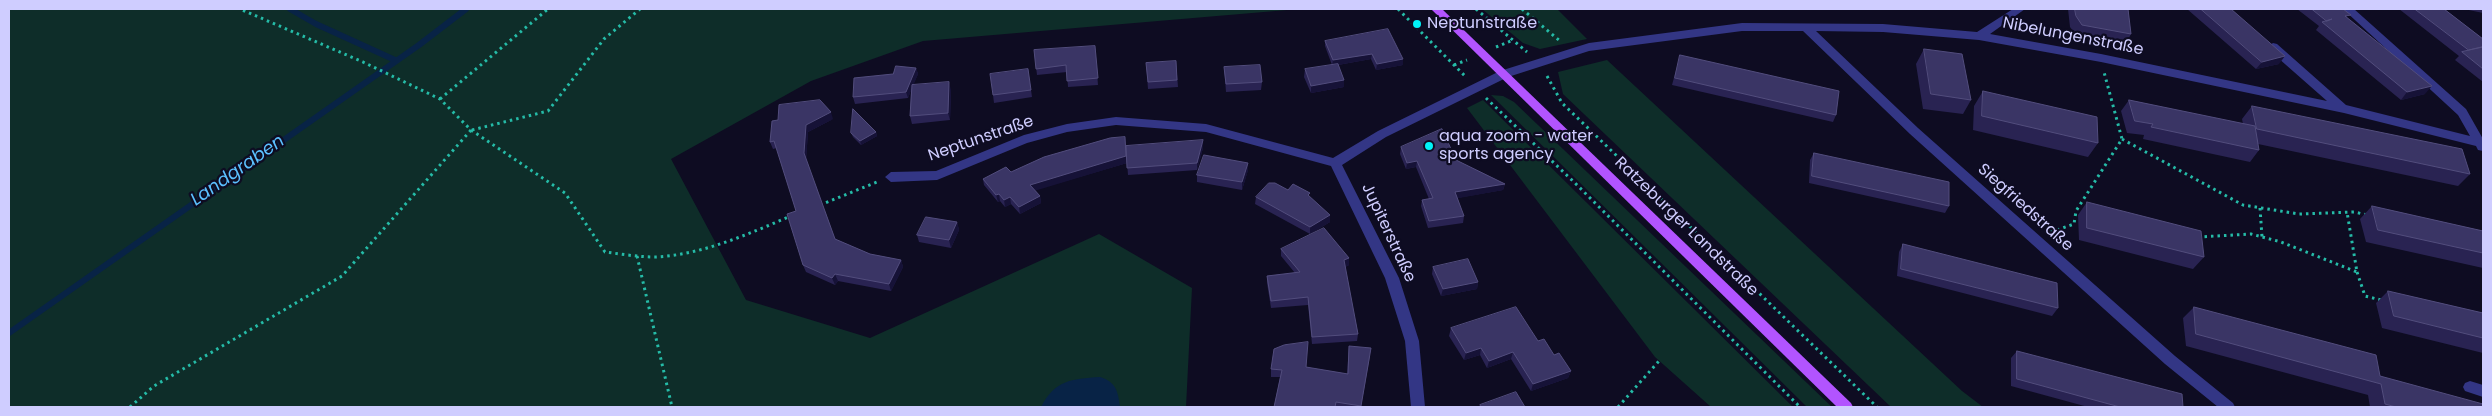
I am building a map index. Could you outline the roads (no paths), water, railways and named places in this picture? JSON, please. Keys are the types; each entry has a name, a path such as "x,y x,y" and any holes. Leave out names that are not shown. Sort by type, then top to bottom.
{"main road":[{"name":"Ratzeburger Landstraße","path":"1436,9 1846,407"}],"street":[{"path":"1979,36 2020,9"},
{"path":"2348,9 2462,112 2482,146"},
{"name":"Nibelungenstraße","path":"1504,74 1572,52 1707,30 1742,27 1883,28 1979,36 2101,58 2344,110 2482,146"},
{"name":"Siegfriedstraße","path":"1805,27 1914,131 2034,239 2170,360 2228,407"},
{"path":"2266,40 2344,110"},
{"path":"1335,163 1382,134 1504,74"},
{"name":"Neptunstraße","path":"891,177 937,175 1024,139 1067,128 1116,121 1206,128 1335,163"},
{"name":"Jupiterstraße","path":"1335,163 1392,278 1412,341 1418,407"}],"water":[{"path":"1100,377 1113,384 1120,407 1041,407 1046,398 1058,386 1072,380"}],"waterway":[{"path":"290,9 316,24 395,60"},
{"name":"Landgraben","path":"9,333 419,45 466,9"}],"place":[{"name":"Neptunstraße","path":"1417,24"},
{"name":"aqua zoom - water sports agency","path":"1429,146"}]}
